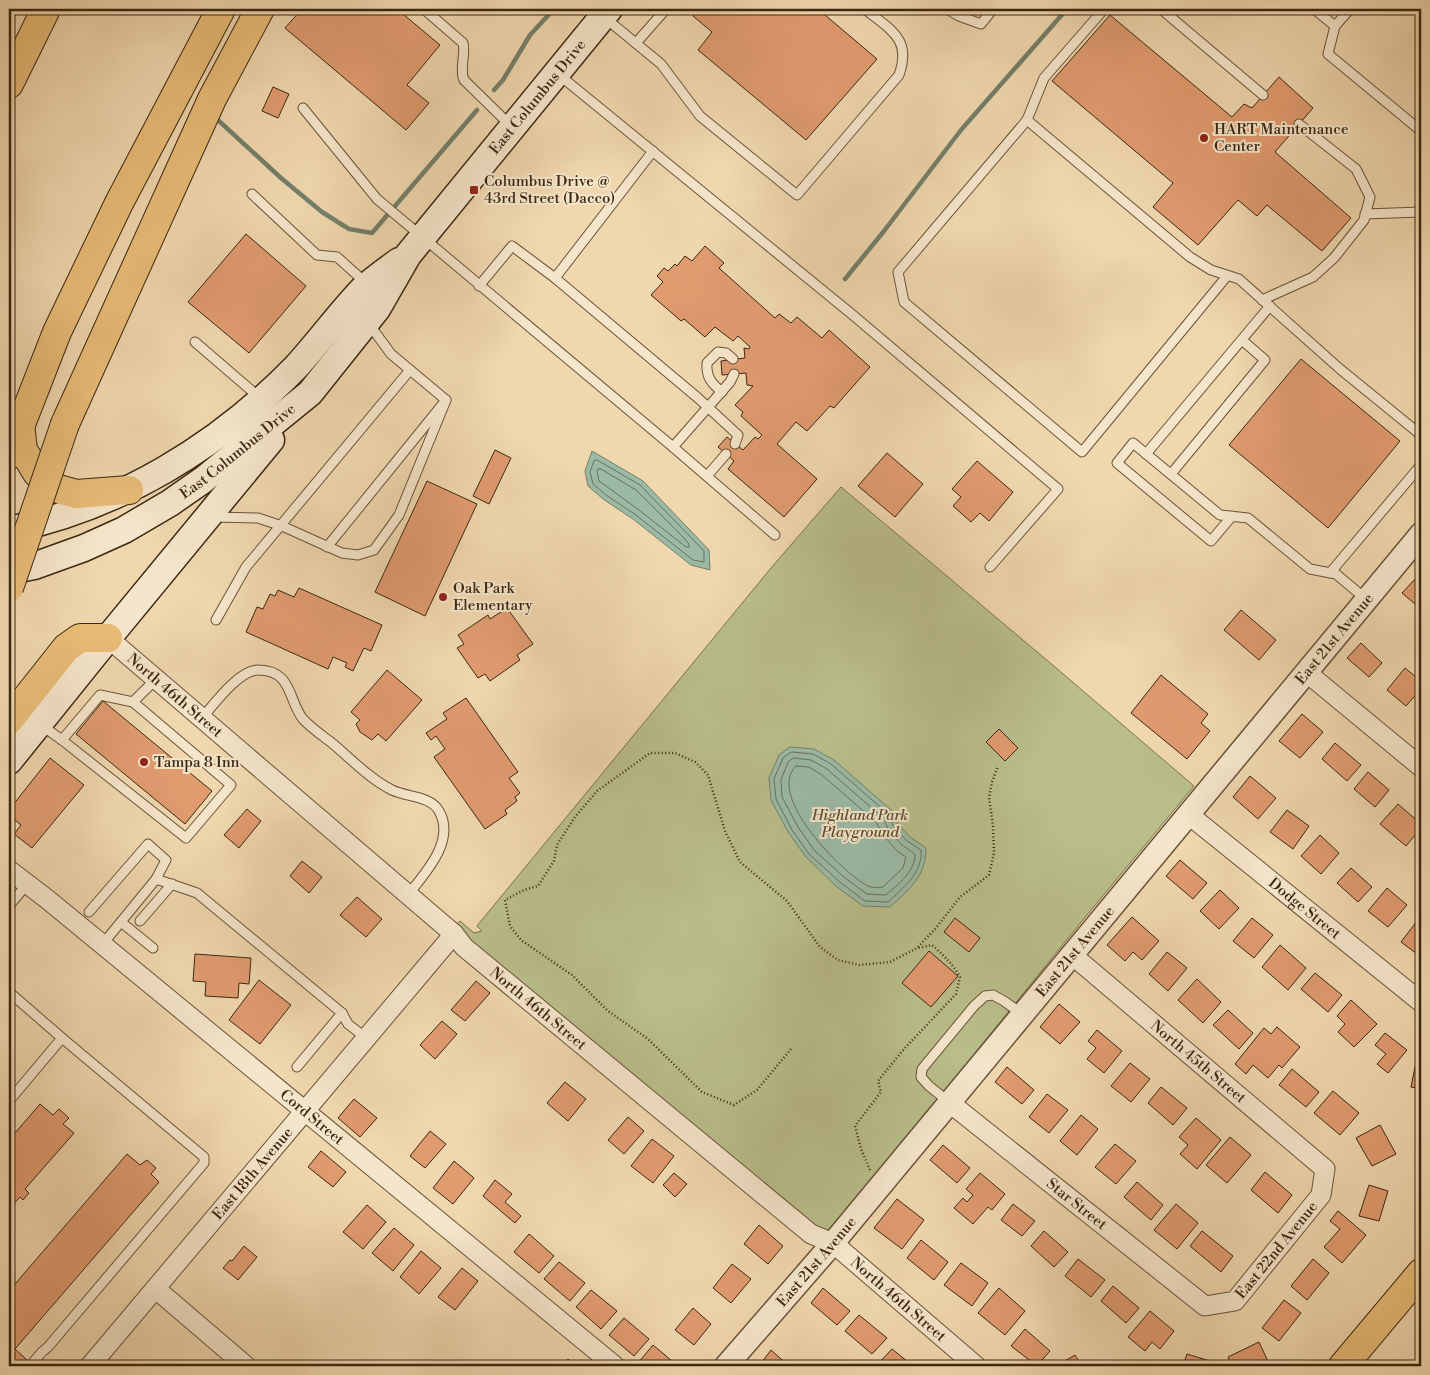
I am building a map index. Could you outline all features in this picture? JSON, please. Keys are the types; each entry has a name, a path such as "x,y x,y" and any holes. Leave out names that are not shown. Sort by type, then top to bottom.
{"main road":[{"path":"9,84 46,9"},
{"path":"9,455 57,332 119,202 221,9"},
{"path":"9,588 65,424 212,98 260,9"},
{"name":"East Columbus Drive","path":"9,530 74,512 129,490 185,459 262,400 376,291 512,127 602,11"},
{"name":"East Columbus Drive","path":"9,571 34,566 84,548 124,530 170,503 203,480 310,393 377,309 376,291"},
{"path":"9,761 310,393"},
{"path":"20,424 22,450 37,473 54,488 76,494 129,490"},
{"path":"9,720 66,648 80,638 108,638"},
{"path":"1344,1366 1421,1273"}],"street":[{"name":"East 21st Avenue","path":"726,1366 882,1185 1071,954 1421,534"},
{"name":"North 46th Street","path":"108,638 454,934 464,946 811,1234 833,1243 976,1366"},
{"path":"1306,672 1421,767"},
{"name":"Dodge Street","path":"1188,814 1421,1002"},
{"name":"Cord Street","path":"9,870 615,1366"},
{"name":"East 18th Avenue","path":"90,1366 454,934"},
{"name":"North 45th Street","path":"1071,954 1325,1169"},
{"name":"Star Street","path":"950,1103 1205,1306"},
{"name":"East 22nd Avenue","path":"1205,1306 1235,1301 1321,1195 1325,1169"},
{"path":"156,1289 246,1366"}],"lane":[{"path":"636,43 666,9"},
{"path":"602,11 669,72 700,116 797,196 899,75 904,62 900,38 865,9"},
{"path":"947,9 958,16 981,24 993,9"},
{"path":"1104,9 1044,78 1027,120 898,272 904,302 1082,452 1227,276"},
{"path":"1161,9 1263,95"},
{"path":"1314,9 1335,26"},
{"path":"1350,9 1335,26 1328,54 1421,131"},
{"path":"425,10 463,43 461,75 512,127"},
{"path":"556,72 854,316 1058,489 990,567"},
{"path":"303,108 377,199 399,217 415,246 479,286 673,447 775,535"},
{"path":"1027,120 1190,256 1211,270 1239,280 1340,369 1421,435"},
{"path":"1262,300 1313,277 1334,258 1364,220 1370,197 1356,170 1299,124"},
{"path":"555,278 652,151"},
{"path":"252,194 317,255 337,257 376,291"},
{"path":"1365,214 1421,212"},
{"path":"479,286 512,246 555,278 708,407 738,435 735,444"},
{"path":"1146,454 1270,306"},
{"path":"367,322 392,354 446,400"},
{"path":"1171,474 1265,360 1242,340"},
{"path":"195,342 262,400"},
{"path":"722,392 711,383 706,372 707,363 718,352 726,353 733,359"},
{"path":"216,620 246,567 410,370"},
{"path":"673,447 722,392 734,374"},
{"path":"327,547 446,400"},
{"path":"207,518 258,518 282,526 342,553 358,555 374,550 398,515 446,400"},
{"path":"1232,516 1211,541 1117,463 1133,443 1220,515 1232,516 1248,518 1310,568 1336,574 1367,600"},
{"path":"707,476 726,454"},
{"path":"1330,573 1421,465"},
{"path":"202,718 240,677 256,670 276,674 284,680 292,693 303,718 367,773 391,790 423,799 439,810 445,829 441,845 433,860 408,895"},
{"path":"133,702 156,679"},
{"path":"39,723 186,838 231,784 133,702 100,695 62,740"},
{"path":"90,912 148,844 166,860 156,879 102,945"},
{"path":"156,879 197,893 342,1013 348,1024 366,1038"},
{"path":"9,906 27,884"},
{"path":"140,921 172,884"},
{"path":"121,922 153,948"},
{"path":"9,992 204,1156 204,1163 30,1366"},
{"path":"950,1103 921,1077 922,1068 974,1006 985,996 993,995 1022,1014"},
{"path":"297,1067 342,1013"},
{"path":"9,1101 62,1038"}],"path":[{"path":"791,1049 757,1090 734,1105 702,1092 648,1040 608,1011 572,975 521,940 510,926 505,900 524,890 538,886 554,860 557,845 575,817 597,791 650,752 675,753 695,762 708,775 725,831 740,862 787,901 820,947 838,960 859,965 890,962 917,948 936,928 960,897 989,875 994,853 989,798 998,766"},
{"path":"882,1185 870,1170 861,1149 855,1126 881,1092 878,1081 904,1049 956,994 960,977 950,962 932,946 917,948"}],"green space":[{"name":"Highland Park Playground","path":"841,487 1194,786 829,1233 815,1227 470,941 466,933 456,925 460,921 474,933 482,931 477,926 771,568"}],"water":[{"path":"592,451 643,481 709,550 710,570 691,565 588,486 585,471"},
{"path":"790,747 814,749 834,760 891,810 898,824 910,837 926,848 920,875 910,888 890,907 863,906 837,887 806,857 788,832 771,800 769,778 779,755"}],"building":[{"path":"302,9 397,9 440,45 407,85 429,103 406,130 285,28"},
{"path":"700,9 818,9 877,59 806,140 698,50 712,32 693,16"},
{"name":"HART Maintenance Center","path":"1110,15 1232,117 1244,104 1252,108 1279,77 1313,108 1275,152 1351,218 1322,251 1267,205 1257,216 1238,200 1198,245 1153,207 1173,183 1052,81"},
{"path":"273,87 289,94 278,118 262,111"},
{"path":"246,234 306,286 249,353 188,302"},
{"path":"705,246 724,263 719,268 775,318 779,314 791,323 797,317 822,338 829,330 870,367 834,408 830,406 807,431 796,422 777,444 817,479 784,517 728,469 734,461 718,447 727,437 743,450 755,437 758,439 762,435 741,416 743,412 735,405 753,386 747,385 746,373 722,375 721,361 745,358 744,348 749,349 750,347 738,336 733,341 715,327 705,337 684,319 681,321 651,295 663,282 657,276 664,268 668,271 675,264 677,266 685,256 692,261"},
{"path":"1301,359 1400,441 1328,528 1229,445"},
{"path":"495,450 511,458 489,504 473,496"},
{"path":"887,453 923,484 895,517 858,486"},
{"path":"977,461 1013,492 989,521 980,513 971,522 953,506 961,497 952,489"},
{"path":"427,481 477,504 425,616 375,592"},
{"path":"1416,578 1421,583 1421,609 1402,593"},
{"path":"299,588 382,625 371,651 364,648 353,671 345,667 347,663 333,657 328,669 246,632 257,607 263,609 270,594 275,596 278,590 294,597"},
{"path":"507,608 533,644 517,655 520,660 490,681 485,674 478,678 457,648 464,644 458,635 488,615 490,619"},
{"path":"1241,610 1276,640 1259,660 1224,630"},
{"path":"1361,643 1382,663 1369,677 1347,658"},
{"path":"1405,668 1421,681 1421,689 1406,706 1387,690"},
{"path":"387,670 422,700 386,741 378,734 372,740 360,732 356,724 360,720 351,712"},
{"path":"1161,675 1208,714 1201,723 1210,731 1187,759 1131,713"},
{"path":"466,698 518,772 509,778 520,793 515,797 517,801 505,810 507,814 485,829 434,757 445,749 436,736 431,740 426,733 447,719 443,713"},
{"name":"Tampa 8 Inn","path":"103,701 212,791 185,824 76,734"},
{"path":"1302,714 1323,732 1300,758 1279,741"},
{"path":"999,729 1018,748 1005,761 986,742"},
{"path":"1335,743 1361,765 1347,781 1322,759"},
{"path":"50,758 84,785 32,848 14,834 21,825 9,815 9,810"},
{"path":"1368,772 1389,790 1375,807 1354,789"},
{"path":"1250,776 1276,798 1258,819 1233,797"},
{"path":"1398,804 1421,824 1421,828 1406,846 1380,824"},
{"path":"247,809 261,821 239,848 224,835"},
{"path":"1287,810 1309,826 1293,849 1270,832"},
{"path":"1320,835 1339,853 1321,874 1301,856"},
{"path":"1180,860 1207,883 1193,899 1166,876"},
{"path":"302,861 322,877 309,893 290,876"},
{"path":"1351,868 1372,887 1358,902 1337,883"},
{"path":"1387,888 1407,905 1388,927 1368,911"},
{"path":"1220,890 1239,908 1219,929 1200,911"},
{"path":"357,897 382,919 366,937 340,915"},
{"path":"1132,917 1159,941 1142,960 1133,952 1125,961 1107,945"},
{"path":"955,918 980,938 969,952 944,932"},
{"path":"1252,918 1273,935 1254,958 1233,941"},
{"path":"1417,921 1421,924 1421,957 1401,942"},
{"path":"1280,945 1306,968 1288,990 1262,967"},
{"path":"929,951 958,976 931,1007 902,983"},
{"path":"1167,952 1187,968 1168,991 1149,974"},
{"path":"195,954 251,958 249,984 239,983 238,998 205,996 206,982 193,981"},
{"path":"1315,973 1342,995 1328,1012 1301,989"},
{"path":"1197,979 1221,1002 1203,1023 1178,1000"},
{"path":"259,980 291,1005 260,1044 229,1020"},
{"path":"476,981 490,993 465,1021 451,1010"},
{"path":"1351,1000 1377,1024 1354,1047 1338,1032 1345,1024 1337,1016"},
{"path":"1059,1004 1080,1022 1060,1044 1040,1027"},
{"path":"1228,1010 1253,1033 1239,1049 1213,1025"},
{"path":"442,1021 457,1034 435,1059 420,1045"},
{"path":"1277,1027 1300,1047 1282,1068 1279,1065 1268,1078 1253,1065 1246,1074 1235,1064 1264,1028 1271,1034"},
{"path":"1097,1030 1122,1051 1104,1073 1087,1059 1096,1048 1088,1041"},
{"path":"1385,1033 1407,1050 1388,1073 1377,1064 1386,1054 1375,1045"},
{"path":"1130,1063 1150,1079 1131,1102 1111,1086"},
{"path":"1007,1067 1034,1090 1022,1104 995,1082"},
{"path":"1415,1067 1421,1068 1421,1089 1411,1087"},
{"path":"1292,1069 1319,1092 1306,1107 1279,1085"},
{"path":"565,1082 586,1099 568,1121 547,1103"},
{"path":"1161,1087 1187,1108 1173,1125 1148,1103"},
{"path":"1333,1091 1359,1113 1340,1135 1314,1113"},
{"path":"1047,1094 1068,1110 1049,1133 1029,1117"},
{"path":"354,1099 377,1118 360,1137 338,1118"},
{"path":"40,1104 53,1115 59,1109 69,1118 63,1124 74,1133 25,1189 29,1193 23,1200 20,1197 9,1209 9,1140"},
{"path":"1081,1115 1098,1129 1077,1155 1060,1141"},
{"path":"628,1117 644,1131 624,1154 608,1140"},
{"path":"1196,1118 1221,1140 1197,1169 1180,1154 1188,1145 1179,1137"},
{"path":"1380,1125 1396,1154 1372,1166 1356,1138"},
{"path":"430,1131 446,1144 425,1168 410,1156"},
{"path":"1230,1137 1251,1155 1227,1183 1206,1165"},
{"path":"652,1139 674,1156 653,1183 631,1166"},
{"path":"1115,1144 1136,1161 1116,1184 1095,1167"},
{"path":"943,1145 970,1168 957,1183 930,1160"},
{"path":"321,1151 346,1172 333,1187 308,1167"},
{"path":"127,1154 140,1165 147,1160 156,1168 151,1174 159,1182 15,1349 27,1360 21,1366 9,1366 9,1291"},
{"path":"454,1161 474,1178 453,1204 433,1188"},
{"path":"1265,1172 1292,1195 1278,1213 1251,1190"},
{"path":"674,1173 687,1184 675,1197 663,1185"},
{"path":"980,1173 1005,1194 992,1210 988,1207 973,1224 954,1208 963,1198 967,1202 973,1195 966,1189"},
{"path":"495,1180 512,1194 505,1202 521,1216 515,1223 483,1196"},
{"path":"1137,1182 1163,1205 1151,1220 1124,1197"},
{"path":"1369,1185 1388,1191 1379,1221 1359,1216"},
{"path":"897,1199 924,1220 902,1249 874,1228"},
{"path":"1013,1204 1035,1221 1022,1236 1001,1220"},
{"path":"1176,1204 1198,1223 1177,1249 1154,1230"},
{"path":"367,1205 386,1222 363,1249 343,1232"},
{"path":"1338,1211 1366,1235 1342,1263 1324,1247 1340,1229 1330,1221"},
{"path":"759,1225 783,1246 768,1264 744,1244"},
{"path":"394,1228 414,1245 393,1271 372,1253"},
{"path":"1044,1231 1068,1252 1054,1267 1031,1246"},
{"path":"1202,1231 1233,1256 1221,1272 1190,1246"},
{"path":"529,1234 554,1256 539,1273 514,1252"},
{"path":"921,1240 948,1262 934,1280 907,1258"},
{"path":"244,1246 257,1257 238,1280 223,1268 230,1260 232,1261"},
{"path":"421,1251 441,1268 419,1294 400,1277"},
{"path":"1078,1259 1105,1280 1091,1297 1065,1276"},
{"path":"1313,1259 1329,1273 1307,1300 1291,1286"},
{"path":"559,1262 585,1283 570,1301 544,1279"},
{"path":"961,1263 988,1283 972,1306 944,1285"},
{"path":"732,1264 751,1279 731,1303 713,1288"},
{"path":"462,1268 478,1281 455,1310 438,1297"},
{"path":"1113,1286 1139,1308 1126,1323 1101,1301"},
{"path":"823,1288 850,1311 837,1325 811,1303"},
{"path":"999,1288 1025,1311 1005,1335 978,1313"},
{"path":"591,1290 617,1311 601,1329 576,1307"},
{"path":"1284,1300 1301,1313 1279,1341 1262,1328"},
{"path":"693,1308 711,1324 694,1345 675,1330"},
{"path":"1150,1311 1174,1331 1160,1349 1152,1342 1145,1351 1128,1337"},
{"path":"859,1315 887,1338 872,1354 845,1331"},
{"path":"624,1318 649,1339 634,1356 609,1335"},
{"path":"1025,1329 1050,1351 1037,1366 1011,1346"},
{"path":"1259,1342 1270,1366 1232,1366 1228,1357"},
{"path":"653,1345 678,1366 642,1366 638,1363"},
{"path":"892,1349 913,1366 881,1366 878,1364"},
{"path":"771,1350 789,1366 759,1366"},
{"path":"1187,1354 1210,1361 1208,1366 1183,1366"},
{"path":"1075,1355 1082,1366 1056,1366"},
{"path":"568,1359 576,1366 562,1366"}],"waterway":[{"path":"494,90 503,80 530,35 554,9"},
{"path":"845,279 961,130 1067,9"},
{"path":"219,121 281,178 322,212 349,229 372,233 477,110"}],"place":[{"name":"HART Maintenance Center","path":"1204,138"},
{"name":"Columbus Drive @ 43rd Street (Dacco)","path":"474,190"},
{"name":"Oak Park Elementary","path":"443,597"},
{"name":"Tampa 8 Inn","path":"144,762"}]}
